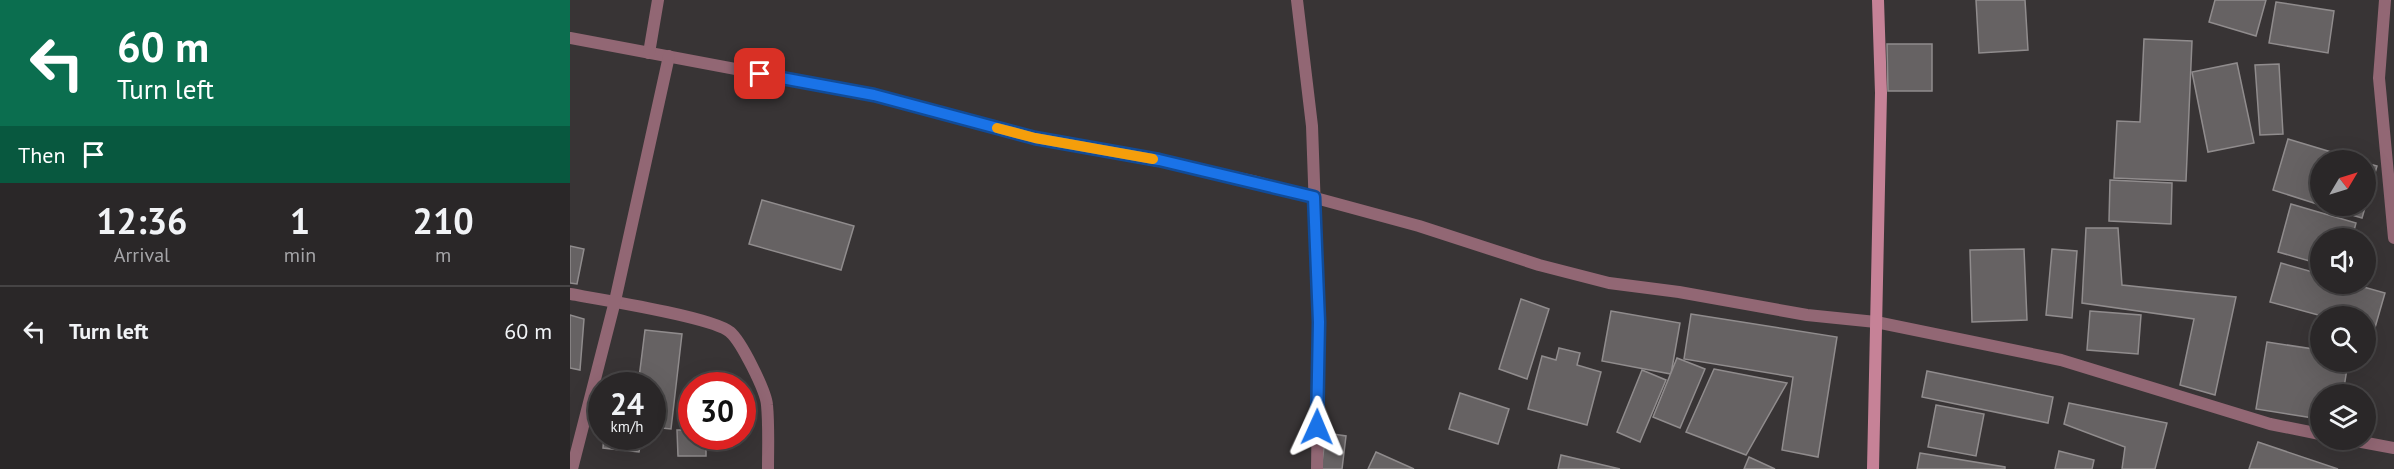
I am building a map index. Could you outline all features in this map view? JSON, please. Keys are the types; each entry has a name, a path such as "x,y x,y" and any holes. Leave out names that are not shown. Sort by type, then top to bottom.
{"main road":[{"path":"1873,469 1881,93 1878,0"}],"street":[{"path":"649,52 658,0"},
{"path":"1297,0 1312,126 1319,322 1317,469"},
{"path":"2385,0 2379,78 2394,238"},
{"path":"570,38 874,95 1035,138 1159,160 1314,197 1419,226 1539,265 1609,283 1679,292 1808,315 1876,322 2061,360 2270,424 2310,432"},
{"path":"572,469 615,301 669,56"},
{"path":"570,294 615,301 708,322 730,331 749,360 767,402 768,469"},
{"path":"2376,445 2394,448"}],"building":[{"path":"1976,0 2025,0 2028,50 1979,53"},
{"path":"2215,0 2266,0 2256,36 2209,22"},
{"path":"2276,2 2334,11 2328,53 2269,43"},
{"path":"2144,39 2192,41 2186,181 2114,178 2117,121 2140,122"},
{"path":"1887,44 1932,44 1932,91 1888,91"},
{"path":"2237,63 2254,143 2208,152 2192,72"},
{"path":"2279,64 2283,134 2260,135 2255,65"},
{"path":"2288,139 2325,150 2310,150 2310,202 2273,190"},
{"path":"2110,180 2172,183 2171,224 2109,221"},
{"path":"762,200 854,226 841,270 749,244"},
{"path":"2291,204 2310,210 2310,216 2332,216 2356,223 2355,228 2310,228 2310,261 2278,252"},
{"path":"2086,228 2118,228 2122,285 2236,297 2215,395 2180,385 2194,319 2082,303"},
{"path":"570,246 584,249 577,284 570,283"},
{"path":"2024,249 2027,320 1972,322 1970,250"},
{"path":"2052,249 2077,251 2072,318 2046,315"},
{"path":"2281,263 2310,271 2310,294 2376,294 2376,290 2385,293 2376,324 2376,306 2310,306 2310,313 2270,302"},
{"path":"1521,299 1549,309 1527,379 1499,369"},
{"path":"1611,311 1680,323 1671,374 1602,361"},
{"path":"2090,311 2141,315 2138,354 2087,350"},
{"path":"1691,314 1837,337 1818,457 1782,450 1793,377 1684,359"},
{"path":"570,315 584,319 580,370 570,368"},
{"path":"645,330 682,334 671,429 666,428 666,372 640,372"},
{"path":"2267,342 2310,348 2310,372 2346,372 2345,384 2310,384 2310,417 2256,409"},
{"path":"1559,348 1580,353 1577,365 1601,372 1587,425 1528,409 1542,356 1556,360"},
{"path":"1677,358 1705,369 1680,428 1653,417"},
{"path":"1714,369 1787,383 1746,455 1686,432"},
{"path":"1642,370 1666,380 1640,442 1617,432"},
{"path":"1927,371 2053,397 2048,423 1922,397"},
{"path":"1460,393 1509,409 1498,444 1449,429"},
{"path":"2069,403 2167,423 2155,469 2122,469 2125,447 2064,424"},
{"path":"1936,405 1984,414 1976,456 1928,447"},
{"path":"677,430 678,450 706,450 706,456 678,456"},
{"path":"1326,433 1346,436 1342,469 1321,469"},
{"path":"2258,442 2338,469 2249,469"},
{"path":"2059,451 2094,460 2092,469 2055,469"},
{"path":"1376,452 1414,469 1368,469"},
{"path":"1920,453 2005,467 2005,469 1917,469"},
{"path":"1561,455 1620,469 1558,469"},
{"path":"1749,457 1775,469 1744,469"}],"slow traffic":[{"path":"997,128 1035,138 1153,159"}],"route":[{"path":"760,74 874,95 1035,138 1159,160 1314,197 1319,322 1317,427"}]}
